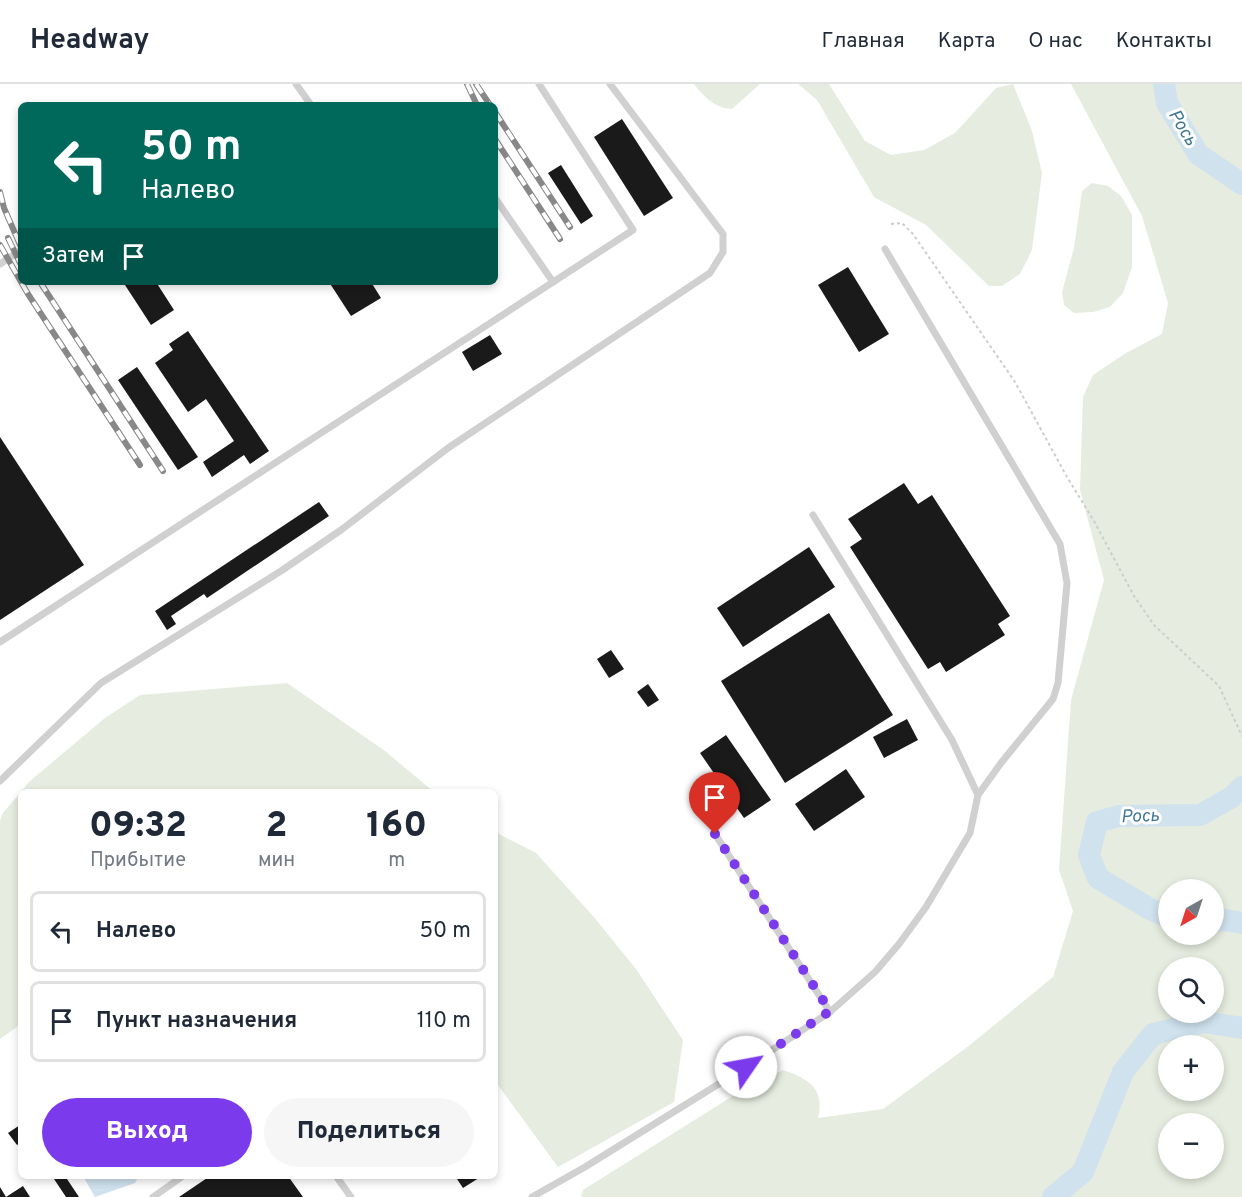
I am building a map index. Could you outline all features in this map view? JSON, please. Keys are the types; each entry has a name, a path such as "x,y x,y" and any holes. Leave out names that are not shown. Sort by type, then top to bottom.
{"lane":[{"path":"296,84 309,102"},
{"path":"0,642 633,230 539,84"},
{"path":"0,781 101,683 281,571 341,530 448,448 710,273 723,252 723,234 610,84"},
{"path":"498,202 553,282"},
{"path":"532,1197 585,1167 746,1067 830,1011 875,972 926,907 970,833 978,795 1053,699 1058,683 1068,583 1060,544 885,249"},
{"path":"0,264 18,252"},
{"path":"813,515 952,740 978,795"},
{"path":"715,834 830,1011"},
{"path":"153,1197 179,1179"},
{"path":"338,1179 351,1197"}],"path":[{"path":"891,224 902,223 913,234 954,293 1015,382 1067,477 1094,520 1134,596 1154,625 1219,686 1242,736"}],"shaded area":[{"path":"694,84 760,84 732,109 715,104"},
{"path":"798,84 829,84 865,141 891,155 924,150 955,133 996,88 1013,84 1032,131 1042,173 1032,250 1020,274 1002,286 989,286 926,225 874,197 817,100"},
{"path":"1071,84 1242,84 1242,1197 581,1197 583,1190 736,1094 783,1070 800,1077 813,1086 819,1099 818,1118 883,1109 970,1045 1053,977 1073,911 1059,870 1071,700 1104,580 1080,490 1083,397 1093,375 1126,353 1162,334 1168,303 1142,216"},
{"path":"1092,183 1108,186 1121,196 1132,215 1132,267 1123,293 1110,307 1093,312 1074,313 1064,305 1062,292 1074,248 1082,191"},
{"path":"287,683 385,751 430,789 23,789 105,718 140,695"},
{"path":"18,795 18,1026 0,1039 0,821 3,813"},
{"path":"498,834 536,853 593,916 636,969 683,1040 674,1102 558,1167 498,1085"}],"water":[{"path":"85,1179 137,1179 135,1183 95,1197"}],"building":[{"path":"622,119 673,198 644,216 594,137"},
{"path":"561,165 593,216 581,224 548,173"},
{"path":"848,267 889,334 859,352 818,285"},
{"path":"125,285 158,285 174,310 151,325"},
{"path":"331,285 373,285 381,298 351,316"},
{"path":"188,331 269,451 250,464 244,455 212,477 203,462 234,441 206,399 188,412 155,363 173,350 169,344"},
{"path":"490,335 502,354 473,371 462,352"},
{"path":"137,367 198,457 178,470 118,380"},
{"path":"0,437 84,565 0,620"},
{"path":"904,483 918,504 932,495 1010,616 998,624 1005,635 946,672 940,662 928,669 850,547 862,539 848,519"},
{"path":"319,502 329,516 207,598 204,594 171,616 176,624 167,630 155,611"},
{"path":"809,547 835,587 743,647 717,608"},
{"path":"829,613 893,715 785,783 721,681"},
{"path":"611,650 624,669 609,678 597,659"},
{"path":"648,684 659,700 648,707 637,692"},
{"path":"907,719 918,740 884,758 873,737"},
{"path":"726,735 771,800 744,818 727,794 712,804 702,789 718,779 700,753"},
{"path":"846,769 865,797 814,831 795,804"},
{"path":"18,1126 18,1144 17,1145 8,1133"},
{"path":"54,1179 67,1179 79,1197 66,1197"},
{"path":"206,1179 290,1179 303,1197 179,1197"},
{"path":"457,1179 477,1179 463,1188"},
{"path":"23,1186 30,1197 6,1197"},
{"path":"0,1187 6,1197 0,1197"}],"waterway":[{"name":"Рось","path":"1164,84 1167,103 1198,154 1242,184"},
{"name":"Рось","path":"1158,913 1098,878 1089,855 1097,822 1119,816 1200,815 1232,797 1242,787"},
{"name":"Рось","path":"1224,920 1242,923"},
{"name":"Рось","path":"1053,1197 1083,1172 1123,1072 1153,1034 1203,1022 1242,1028"}],"railway":[{"path":"467,84 476,102"},
{"path":"476,84 488,102"},
{"path":"498,117 570,227"},
{"path":"498,144 560,239"},
{"path":"0,192 4,208 18,240"},
{"path":"8,238 18,259"},
{"path":"0,245 18,276"},
{"path":"23,285 140,465"},
{"path":"42,285 163,471"}],"route":[{"path":"715,834 830,1011 746,1067"}]}
